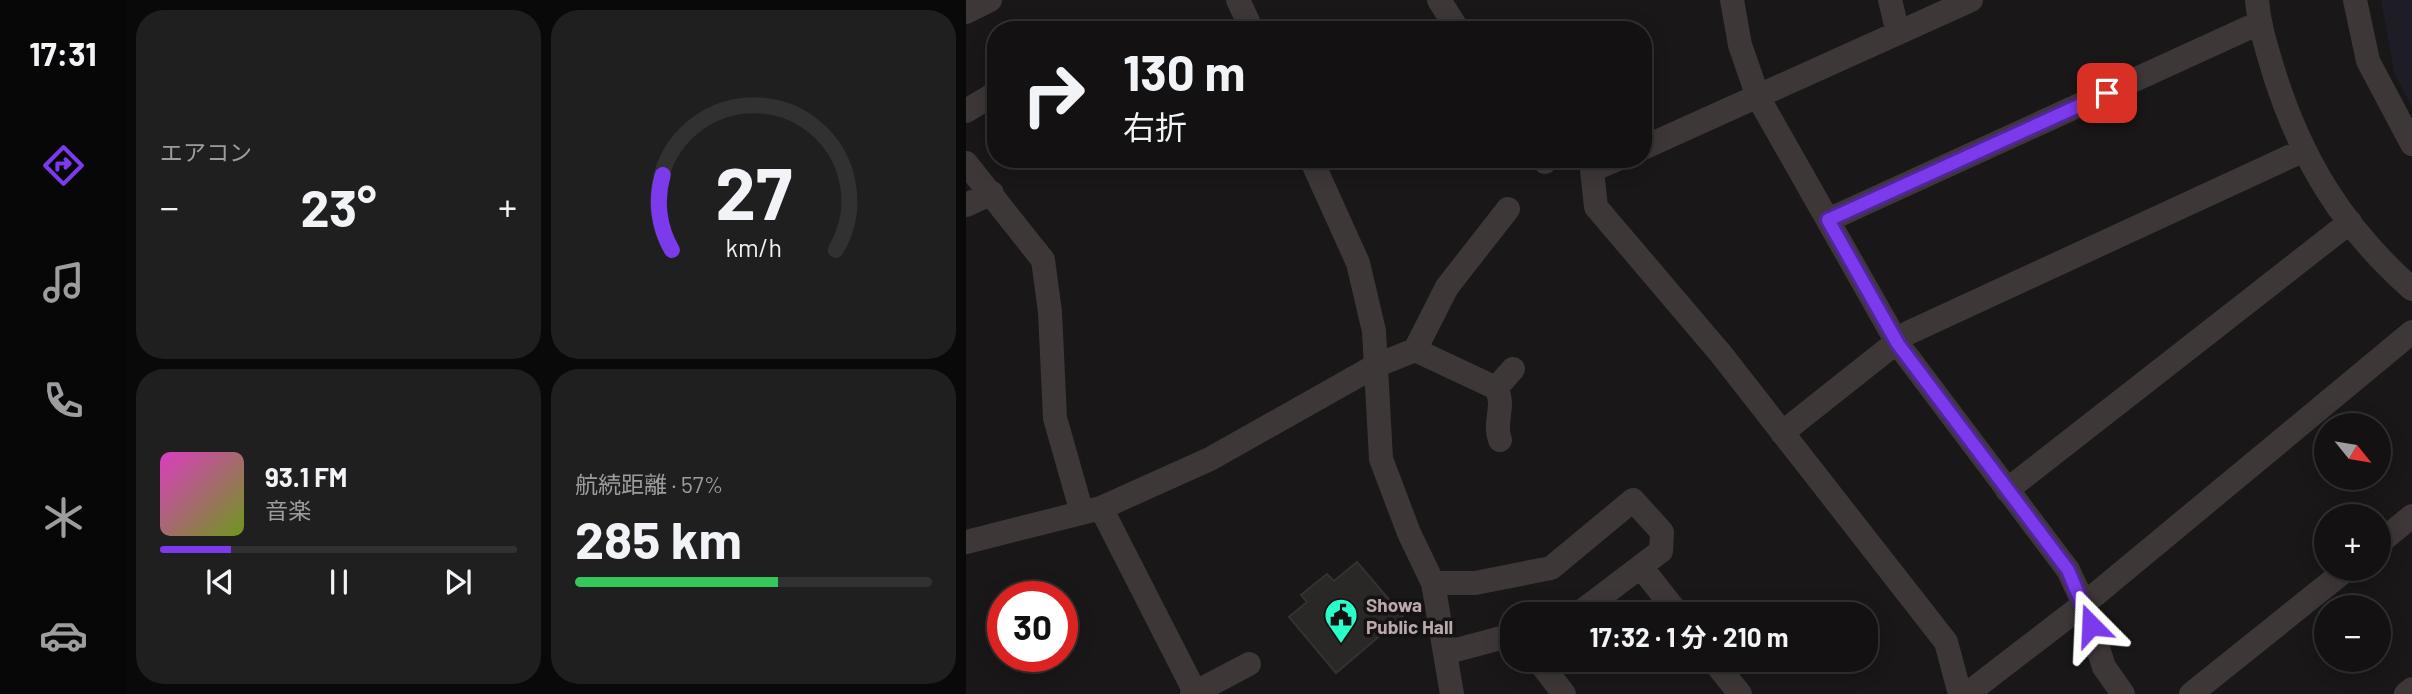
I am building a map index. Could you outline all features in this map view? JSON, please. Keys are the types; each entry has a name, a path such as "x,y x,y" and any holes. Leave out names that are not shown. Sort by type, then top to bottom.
{"street":[{"path":"966,12 990,0"},
{"path":"1238,0 1248,21"},
{"path":"1438,0 1452,21"},
{"path":"1732,0 1740,46 1758,97 1898,344 2068,570 2084,604 2104,667 2123,694"},
{"path":"1890,0 1898,33"},
{"path":"1652,144 1971,0"},
{"path":"2355,0 2368,61 2412,144"},
{"path":"1828,220 2258,11 2289,120 2302,150 2350,222 2391,270 2412,289"},
{"path":"966,111 987,98"},
{"path":"1782,433 1898,344 1908,333 2302,150"},
{"path":"966,163 1043,260 1050,312 1055,418 1092,511 1193,693 1249,664"},
{"path":"1315,168 1358,263 1374,331 1381,459 1409,533 1433,583 1452,694"},
{"path":"1597,168 1592,170 1596,207 1721,354 1946,642 1960,694"},
{"path":"966,205 992,193"},
{"path":"966,542 1092,511 1210,459 1375,366 1415,350 1447,287 1508,209"},
{"path":"2007,490 2350,222"},
{"path":"1967,694 2084,604 2412,332"},
{"path":"1415,350 1496,388 1503,400 1497,433 1500,440"},
{"path":"1496,388 1513,369"},
{"path":"1433,583 1475,583 1551,568 1633,500 1662,532 1661,551 1595,602"},
{"path":"2391,533 2412,516"},
{"path":"1642,568 1669,602"},
{"path":"2191,694 2332,581"},
{"path":"1445,653 1500,638"},
{"path":"1547,672 1564,694"},
{"path":"1723,672 1740,694"},
{"path":"2406,694 2412,689"}],"shaded area":[{"path":"2381,0 2412,0 2412,107 2394,73"}],"building":[{"name":"Showa Public Hall","path":"1357,562 1403,616 1336,673 1289,617 1307,602 1301,595 1327,574 1334,581"}],"place":[{"name":"Showa Public Hall","path":"1341,645"}],"route":[{"path":"2091,625 2068,570 1898,344 1828,220 2107,93"}]}
